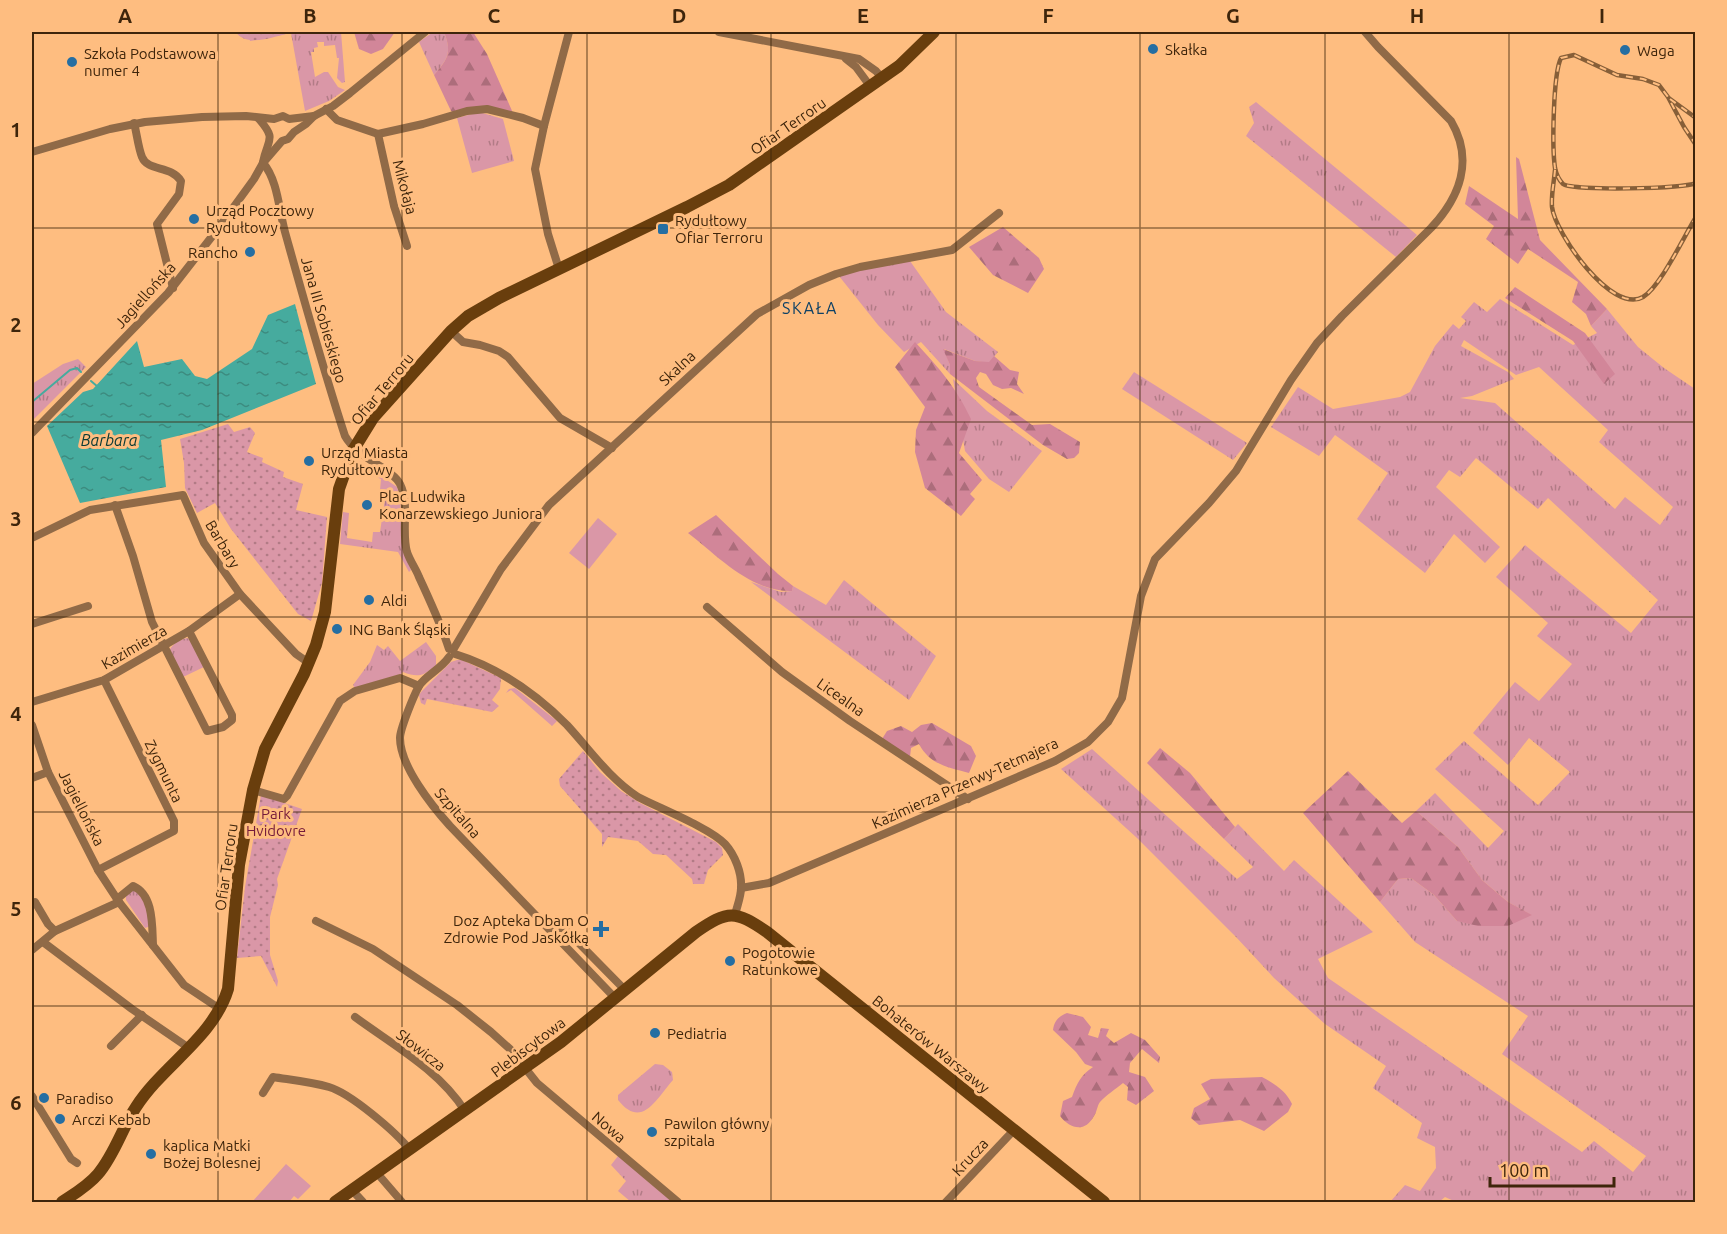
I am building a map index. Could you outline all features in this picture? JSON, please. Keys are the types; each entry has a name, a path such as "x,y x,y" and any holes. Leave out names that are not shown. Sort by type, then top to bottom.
{"street":[{"path":"263,163 282,141 291,137 314,116 425,32"},
{"path":"559,269 548,234 535,169 568,32"},
{"path":"719,32 864,61 882,78"},
{"name":"Ofiar Terroru","path":"62,1203 99,1173 108,1162 136,1107 170,1066 212,1022 228,989 239,865 253,790 271,734 309,663 325,612 339,489 354,448 368,425 451,331 482,307 729,185 882,78 909,57 934,32"},
{"name":"Kazimierza Przerwy-Tetmajera","path":"741,888 764,885 1055,761 1088,742 1108,722 1122,698 1141,596 1152,563 1236,471 1291,380 1317,343 1444,215 1454,197 1462,163 1462,149 1456,130 1451,121 1365,32"},
{"path":"840,55 856,67 870,86"},
{"path":"326,109 337,120 378,134 467,111 487,109 544,126"},
{"path":"32,152 134,123 169,119 249,116 274,119 283,116 289,119 294,132"},
{"path":"289,119 314,116"},
{"path":"260,119 270,132 282,141"},
{"path":"263,163 274,119"},
{"path":"134,123 142,159 149,166 169,170 181,181 178,194 157,224 173,288"},
{"name":"Mikołaja","path":"378,134 394,206 408,246"},
{"name":"Jagiellońska","path":"32,433 173,288 254,179 263,163"},
{"name":"Jana III Sobieskiego","path":"263,163 272,177 287,240 341,424 354,448"},
{"name":"Skalna","path":"452,653 493,581 549,505 757,314 809,285 860,267 952,250 999,213"},
{"path":"451,331 463,342 499,351 508,357 561,418 612,448"},
{"path":"354,448 400,484 407,552 442,626 452,653 486,665 544,703 626,789 712,834 724,843 733,854 741,888 735,915"},
{"name":"Barbary","path":"32,538 82,513 115,505 183,495 204,543 240,594 296,654 309,663"},
{"path":"115,505 152,622 162,645 207,731 223,727 232,720 232,715 189,631"},
{"name":"Kazimierza","path":"32,702 104,680 189,631 240,594"},
{"path":"32,624 88,606"},
{"name":"Licealna","path":"707,607 782,672 968,799"},
{"name":"Szpitalna","path":"452,653 440,668 419,686 402,728 400,741 404,756 429,802 615,998"},
{"path":"253,790 284,799 340,701 350,693 400,678 419,686"},
{"name":"Zygmunta","path":"98,870 174,831 174,822 104,680"},
{"name":"Jagiellońska","path":"32,726 48,772 98,870 118,901 184,985 220,1009"},
{"path":"32,778 48,772"},
{"path":"32,950 55,931 118,901 133,886 142,892 151,910 153,945"},
{"path":"32,903 35,902 55,931"},
{"name":"Plebiscytowa","path":"335,1203 561,1042 711,922 725,916 735,915"},
{"name":"Bohaterów Warszawy","path":"735,915 746,918 767,932 1104,1203"},
{"name":"Nowa","path":"316,921 372,948 457,1005 510,1050 537,1083 678,1203"},
{"path":"554,935 563,927 625,990"},
{"path":"43,942 132,1009 189,1048"},
{"path":"111,1046 142,1015"},
{"name":"Słowicza","path":"355,1017 442,1082 465,1111"},
{"path":"263,1093 273,1077 330,1087 345,1094 401,1139 410,1150"},
{"path":"32,1096 71,1159 77,1163"},
{"name":"Krucza","path":"946,1203 1014,1130"},
{"path":"377,1173 402,1203"},
{"path":"352,1191 363,1203"}],"green space":[{"path":"236,32 295,32 271,38 247,40"},
{"path":"248,32 341,32 345,82 342,83 337,78 339,58 337,58 335,45 324,46 324,42 317,42 318,47 311,52 315,77 328,72 338,87 345,90 329,101 305,111 291,33 250,41"},
{"path":"354,32 395,32 383,49 371,54 359,49"},
{"path":"433,32 444,32 448,45 445,60 434,75 419,42"},
{"path":"444,32 473,32 487,54 513,113 454,113 451,111 434,75 447,55 448,45"},
{"path":"1256,102 1417,235 1396,257 1246,136 1254,123 1249,107"},
{"path":"479,112 503,119 514,161 472,173 457,118"},
{"path":"1516,157 1519,159 1540,240 1607,309 1591,326 1586,314 1572,302 1578,282 1528,249 1518,264 1486,239 1494,226 1465,204 1469,186 1518,219"},
{"path":"1003,227 1039,258 1044,269 1028,293 993,275 969,247"},
{"path":"910,261 946,312 998,352 989,363 975,361 944,349 950,365 950,374 921,342 904,352 878,325 839,276 861,269"},
{"path":"1515,287 1585,333 1615,374 1604,384 1573,341 1505,298"},
{"path":"1500,299 1573,345 1597,333 1591,326 1607,309 1638,347 1695,389 1695,1202 1456,1202 1445,1197 1439,1202 1390,1202 1405,1185 1420,1191 1436,1168 1435,1147 1417,1138 1422,1123 1373,1088 1386,1066 1325,1024 1274,978 1137,838 1061,769 1092,749 1237,879 1253,867 1224,839 1238,824 1284,871 1294,860 1373,932 1318,959 1328,978 1582,1152 1594,1141 1633,1172 1646,1156 1502,1054 1528,1016 1415,942 1380,902 1398,879 1411,878 1434,895 1457,921 1531,915 1508,902 1482,880 1458,847 1416,811 1435,793 1488,848 1504,831 1435,769 1464,741 1538,805 1570,772 1529,738 1508,765 1473,733 1515,682 1539,701 1572,664 1537,636 1548,623 1496,577 1525,545 1631,633 1658,600 1548,498 1538,509 1476,458 1460,477 1449,470 1436,487 1500,547 1485,563 1454,534 1425,573 1357,519 1388,473 1335,435 1319,456 1271,427 1298,387 1333,409 1400,397 1410,392 1435,346 1453,324 1459,329 1466,321 1461,317 1474,302 1487,312","holes":["1464,340 1516,375 1539,367 1608,430 1599,442 1673,507 1660,525 1625,497 1615,509 1495,403 1460,398 1472,396 1514,379 1508,372 1461,346"]},
{"path":"915,342 946,378 971,419 959,453 982,480 970,494 975,499 961,516 925,488 915,452 916,430 925,407 895,367"},
{"path":"943,349 975,361 989,362 994,356 1010,370 1019,372 1017,384 1024,394 1011,388 1002,389 993,385 986,374 980,372 976,378 979,387 1032,425 1050,424 1080,442 1079,453 1074,458 1067,459 1043,445 950,374 950,365"},
{"path":"78,359 86,367 32,421 32,384 63,364"},
{"path":"1134,372 1247,443 1233,460 1122,389"},
{"path":"953,379 987,411 1042,451 1009,492 989,479 965,451"},
{"path":"228,424 234,432 250,427 255,433 247,452 263,458 262,462 284,472 283,477 303,484 296,510 327,517 322,583 311,621 298,614 231,529 215,503 197,513 185,488 180,439"},
{"path":"359,461 397,487 400,496 402,543 411,570 409,572 398,552 340,544 343,512 349,513 347,538 372,542 373,532 380,532 386,492 380,490 381,479 355,469"},
{"path":"716,515 793,586 792,591 777,590 749,579 688,533"},
{"path":"598,518 617,534 589,569 569,553"},
{"path":"844,580 936,656 909,700 751,582 781,592 792,591 793,586 826,605"},
{"path":"187,638 192,641 204,667 183,677 169,651 176,642"},
{"path":"426,642 436,656 436,665 428,672 413,675 403,672 355,688 353,685 370,662 377,645 384,650 388,646 400,661"},
{"path":"462,660 501,678 500,689 492,700 499,706 492,712 427,699 425,705 421,703 419,695 422,691 451,662"},
{"path":"515,688 557,721 552,726 511,690 506,693 509,689"},
{"path":"932,723 971,746 976,756 969,773 934,761 928,757 919,744 911,748 910,757 882,739 887,731 901,726 912,732 921,725"},
{"path":"1160,748 1190,773 1235,827 1224,839 1147,763"},
{"path":"583,751 600,772 621,791 716,842 722,848 723,855 708,870 704,884 693,884 692,879 666,855 653,854 638,841 608,837 602,847 602,834 560,786 559,779"},
{"path":"1348,771 1402,823 1416,811 1458,847 1482,880 1508,902 1532,915 1508,926 1478,926 1457,921 1434,895 1411,878 1398,879 1380,902 1303,813"},
{"name":"Park Hvidovre","path":"261,795 302,809 277,879 278,885 270,917 270,955 278,981 277,987 261,956 237,958 245,887"},
{"path":"132,890 136,891 145,902 151,926 145,928 126,900 126,894"},
{"path":"1067,1013 1083,1017 1091,1027 1088,1035 1098,1038 1101,1028 1109,1029 1106,1036 1114,1043 1131,1033 1145,1040 1160,1057 1159,1063 1142,1049 1130,1063 1129,1072 1145,1077 1154,1091 1136,1105 1127,1100 1128,1087 1123,1083 1100,1102 1095,1114 1086,1125 1077,1127 1068,1124 1060,1116 1063,1101 1072,1097 1080,1080 1093,1067 1085,1064 1053,1030 1057,1019"},
{"path":"655,1064 663,1065 672,1072 673,1080 648,1108 641,1112 627,1109 618,1100 618,1095"},
{"path":"1262,1077 1280,1088 1292,1104 1288,1112 1264,1131 1240,1120 1199,1125 1191,1118 1194,1108 1210,1099 1201,1084 1211,1079"},
{"path":"618,1156 675,1202 631,1202 618,1191 626,1181 611,1165"},
{"path":"286,1164 311,1186 298,1199 294,1196 289,1202 252,1202"}],"water":[{"name":"Barbara","path":"295,304 316,384 202,430 161,440 166,487 80,503 47,426 83,392 93,389 137,341 144,367 182,359 195,376 207,379 252,349 268,315"}],"waterway":[{"path":"32,402 70,370 77,368 81,372"},
{"path":"91,381 98,387"}],"railway":[{"path":"1696,145 1659,85 1643,79 1617,75 1574,55 1561,58 1556,79 1554,158 1555,170 1563,184 1586,188 1628,188 1671,187 1696,183"},
{"path":"1670,99 1696,118"},
{"path":"1555,170 1552,207 1563,235 1574,252 1601,283 1616,294 1630,299 1643,297 1657,283 1696,217"}],"place":[{"name":"Skałka","path":"1153,49"},
{"name":"Waga","path":"1625,50"},
{"name":"Szkoła Podstawowa numer 4","path":"72,62"},
{"name":"Urząd Pocztowy Rydułtowy","path":"194,219"},
{"name":"Rydułtowy Ofiar Terroru","path":"663,229"},
{"name":"Rancho","path":"250,252"},
{"name":"Urząd Miasta Rydułtowy","path":"309,461"},
{"name":"Plac Ludwika Konarzewskiego Juniora","path":"367,505"},
{"name":"Aldi","path":"369,600"},
{"name":"ING Bank Śląski","path":"337,629"},
{"name":"Doz Apteka Dbam O Zdrowie Pod Jaskółką","path":"601,929"},
{"name":"Pogotowie Ratunkowe","path":"730,961"},
{"name":"Pediatria","path":"655,1033"},
{"name":"Paradiso","path":"44,1098"},
{"name":"Arczi Kebab","path":"60,1119"},
{"name":"Pawilon główny szpitala","path":"652,1132"},
{"name":"kaplica Matki Bożej Bolesnej","path":"151,1154"}],"district":[{"name":"SKAŁA","path":"810,308"}]}
